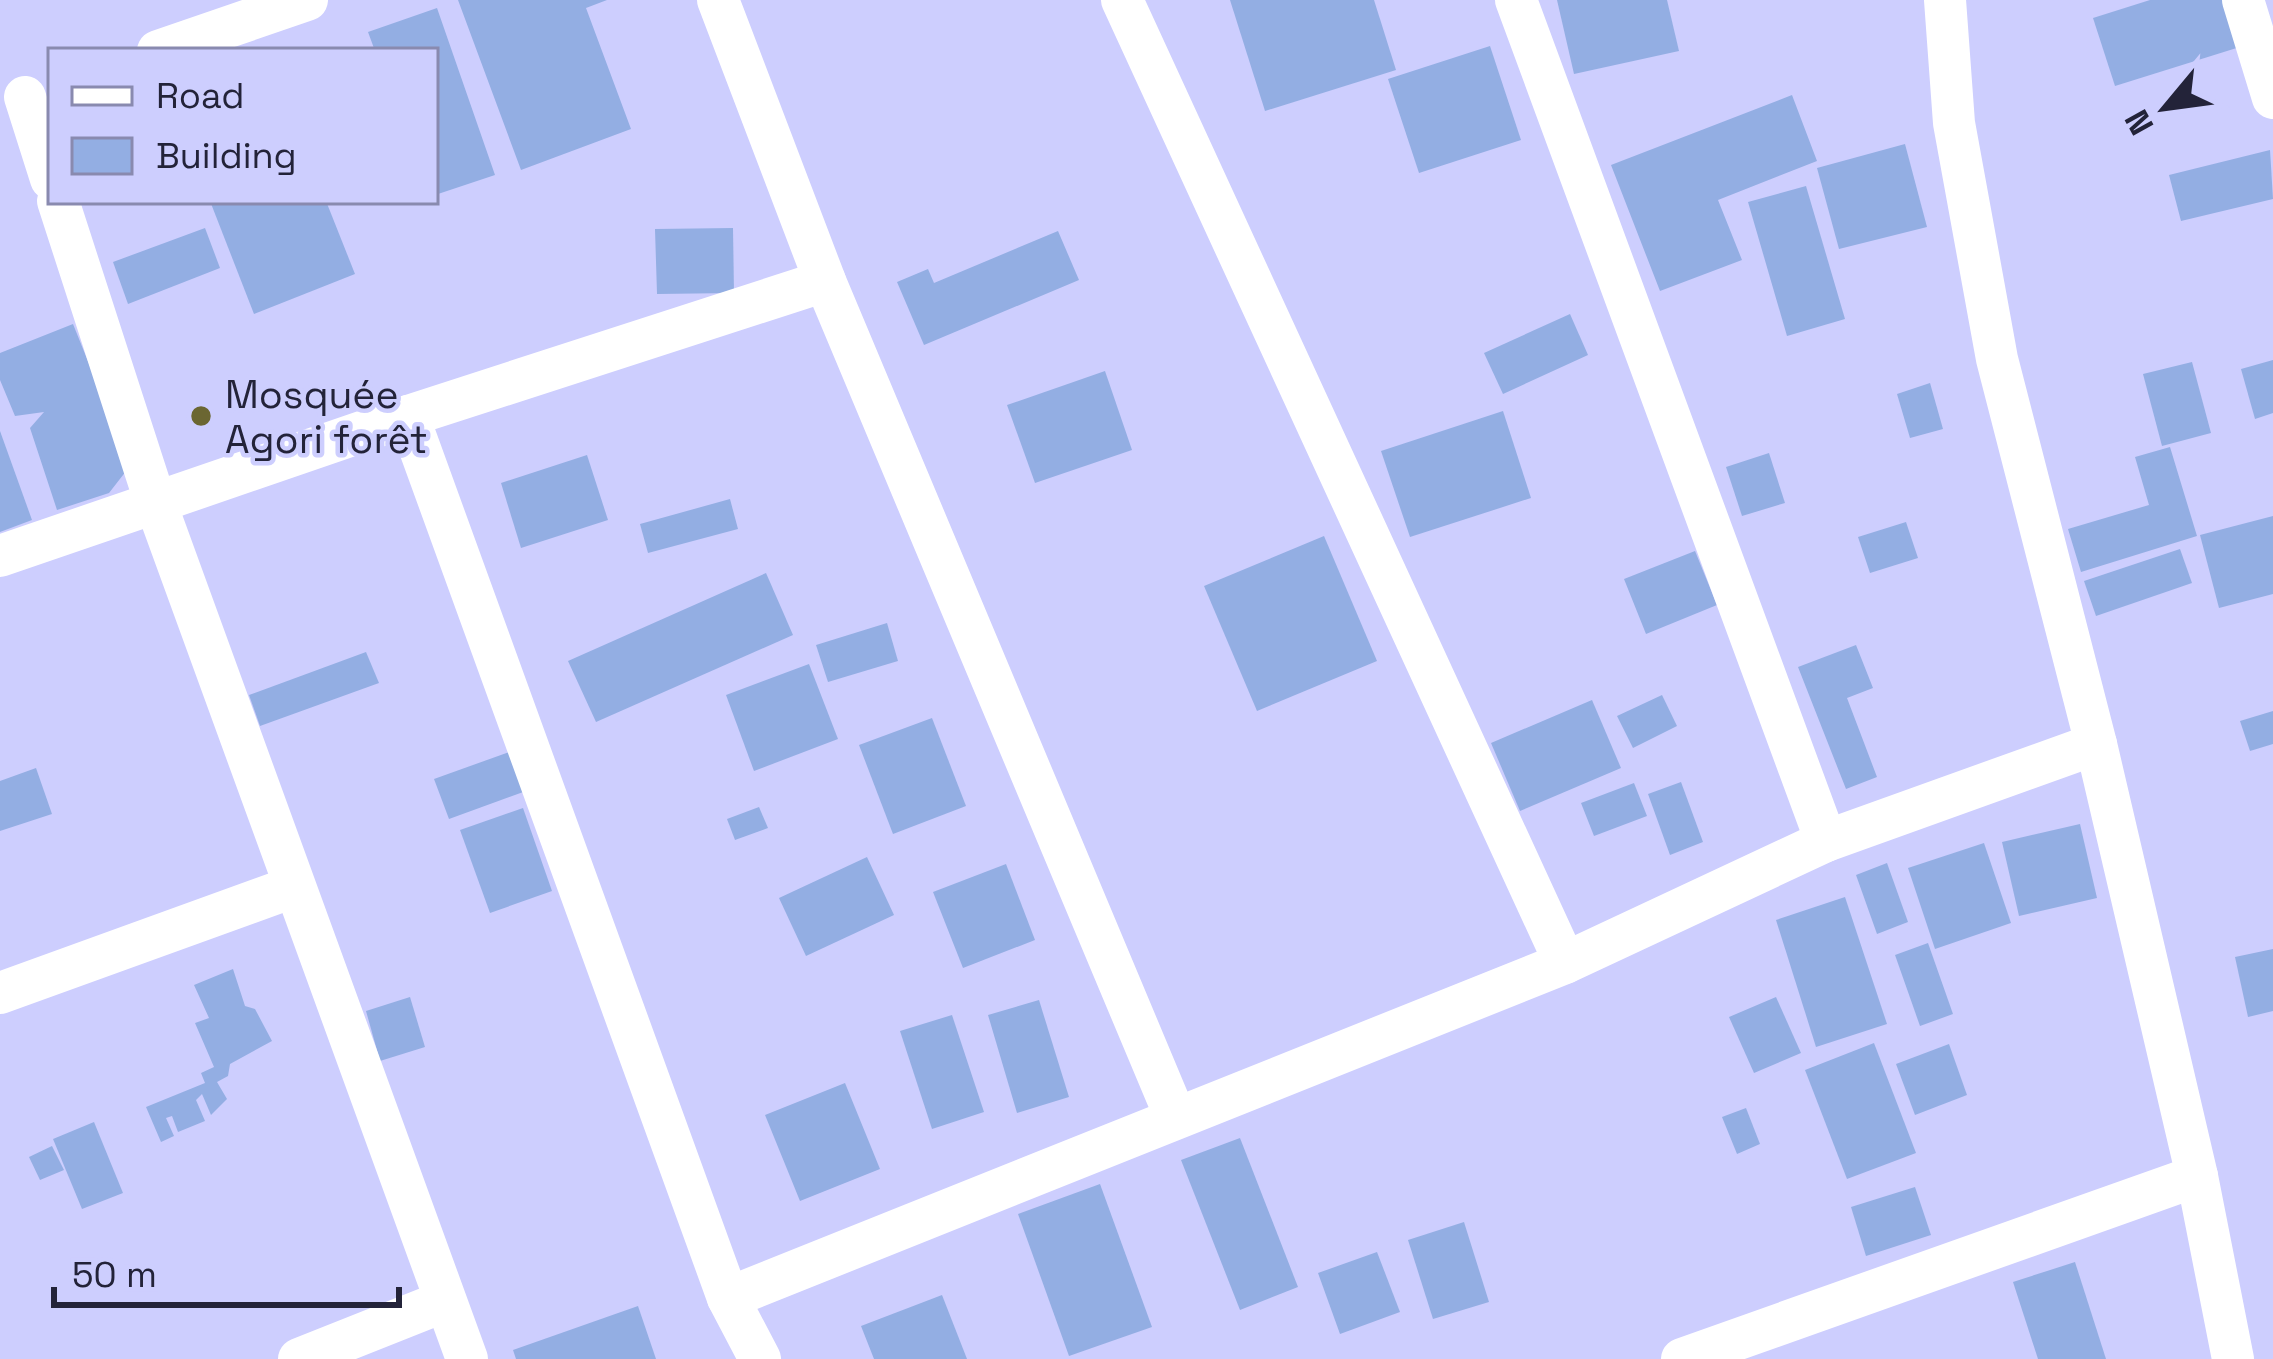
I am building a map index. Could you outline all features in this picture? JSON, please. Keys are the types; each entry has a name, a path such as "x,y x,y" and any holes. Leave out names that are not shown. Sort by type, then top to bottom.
{"street":[{"path":"167,48 307,0"},
{"path":"718,0 825,281 1175,1116"},
{"path":"1122,0 1565,963"},
{"path":"1516,0 1826,841"},
{"path":"1945,0 1954,123 1997,359 2096,744 2197,1176 2233,1359"},
{"path":"2243,0 2273,98"},
{"path":"25,97 48,169"},
{"path":"59,204 156,504 467,1359"},
{"path":"0,556 408,416 825,281"},
{"path":"408,416 728,1298 760,1359"},
{"path":"728,1298 1565,963 1826,841 2096,744"},
{"path":"0,993 293,887"},
{"path":"1682,1359 2197,1176"},
{"path":"298,1359 445,1301"}],"building":[{"path":"458,0 607,0 586,8 631,129 521,170"},
{"path":"1230,0 1374,0 1396,70 1265,111"},
{"path":"1557,0 1667,0 1679,51 1574,74"},
{"path":"2150,0 2228,0 2243,46 2115,86 2093,18"},
{"path":"437,8 495,175 438,194 438,48 374,48 368,32"},
{"path":"1490,46 1521,140 1419,173 1388,79"},
{"path":"1792,95 1817,161 1718,200 1742,260 1660,291 1611,165"},
{"path":"1905,144 1927,227 1839,249 1817,168"},
{"path":"2270,150 2273,199 2181,221 2169,175"},
{"path":"1806,186 1845,319 1787,336 1748,202"},
{"path":"211,204 327,204 355,274 254,314"},
{"path":"205,228 220,268 128,304 113,262"},
{"path":"733,228 734,293 657,294 655,229"},
{"path":"1058,231 1079,280 924,345 897,282 928,269 934,283"},
{"path":"1570,314 1588,355 1503,394 1484,353"},
{"path":"73,324 130,466 109,493 57,510 30,428 44,412 15,416 0,380 0,353"},
{"path":"2273,360 2273,413 2255,419 2241,369"},
{"path":"2192,362 2211,433 2162,446 2143,374"},
{"path":"1105,371 1132,450 1035,483 1007,405"},
{"path":"1930,383 1943,429 1910,438 1897,394"},
{"path":"1503,411 1531,498 1410,537 1381,451"},
{"path":"0,431 32,520 0,532"},
{"path":"2170,447 2197,536 2081,572 2068,529 2149,505 2135,457"},
{"path":"1769,453 1785,503 1742,516 1726,467"},
{"path":"587,455 608,520 521,548 501,483"},
{"path":"730,499 738,529 648,553 640,524"},
{"path":"2273,516 2273,594 2219,608 2200,535"},
{"path":"1906,522 1918,558 1870,573 1858,537"},
{"path":"1324,536 1377,661 1257,711 1204,586"},
{"path":"2180,549 2192,583 2096,616 2084,581"},
{"path":"1695,551 1717,605 1646,634 1624,579"},
{"path":"766,573 793,635 596,722 568,661"},
{"path":"887,623 898,661 828,682 816,645"},
{"path":"1856,645 1873,688 1847,698 1877,777 1846,789 1798,667"},
{"path":"366,652 379,683 260,726 249,695"},
{"path":"809,664 838,739 754,771 726,695"},
{"path":"1662,695 1677,726 1633,748 1617,716"},
{"path":"1592,700 1621,768 1520,811 1491,743"},
{"path":"2273,711 2273,744 2250,751 2240,721"},
{"path":"932,718 966,806 893,834 859,745"},
{"path":"512,751 526,791 449,819 434,779"},
{"path":"36,768 52,814 0,831 0,781"},
{"path":"1681,782 1703,842 1670,855 1648,794"},
{"path":"1634,783 1647,816 1594,836 1581,803"},
{"path":"759,807 768,828 735,840 727,819"},
{"path":"523,808 552,891 490,913 460,830"},
{"path":"2080,824 2097,898 2019,916 2002,842"},
{"path":"1984,843 2011,923 1935,949 1908,868"},
{"path":"867,857 894,915 806,956 779,898"},
{"path":"1887,863 1908,922 1877,934 1856,875"},
{"path":"1006,864 1035,940 963,968 933,892"},
{"path":"1845,897 1887,1024 1816,1047 1776,920"},
{"path":"1928,943 1953,1014 1920,1026 1895,955"},
{"path":"2273,949 2273,1011 2248,1017 2235,957"},
{"path":"233,969 245,1006 255,1009 272,1041 230,1064 228,1076 217,1082 227,1099 211,1115 202,1094 196,1100 205,1121 178,1132 172,1116 166,1118 174,1136 161,1142 146,1107 205,1083 201,1073 214,1067 195,1023 209,1018 194,985"},
{"path":"410,997 425,1047 380,1061 366,1011"},
{"path":"1776,997 1801,1053 1754,1073 1729,1017"},
{"path":"1039,1000 1069,1097 1017,1113 988,1015"},
{"path":"952,1015 984,1112 932,1129 900,1031"},
{"path":"1874,1043 1916,1153 1847,1179 1805,1070"},
{"path":"1949,1044 1967,1095 1915,1115 1896,1064"},
{"path":"845,1083 880,1169 800,1201 765,1115"},
{"path":"1746,1108 1760,1144 1737,1154 1722,1117"},
{"path":"94,1122 123,1193 82,1209 53,1139"},
{"path":"1240,1138 1298,1287 1240,1310 1181,1160"},
{"path":"52,1146 64,1170 40,1180 29,1157"},
{"path":"1100,1184 1152,1327 1069,1356 1018,1214"},
{"path":"1915,1187 1931,1235 1866,1256 1851,1207"},
{"path":"1464,1222 1489,1302 1433,1319 1408,1240"},
{"path":"1377,1252 1400,1312 1340,1334 1318,1273"},
{"path":"2075,1262 2106,1359 2038,1359 2013,1282"},
{"path":"942,1295 967,1359 874,1359 861,1326"},
{"path":"638,1306 656,1359 516,1359 513,1350"}],"place":[{"name":"Mosquée Agori forêt","path":"201,416"}]}
